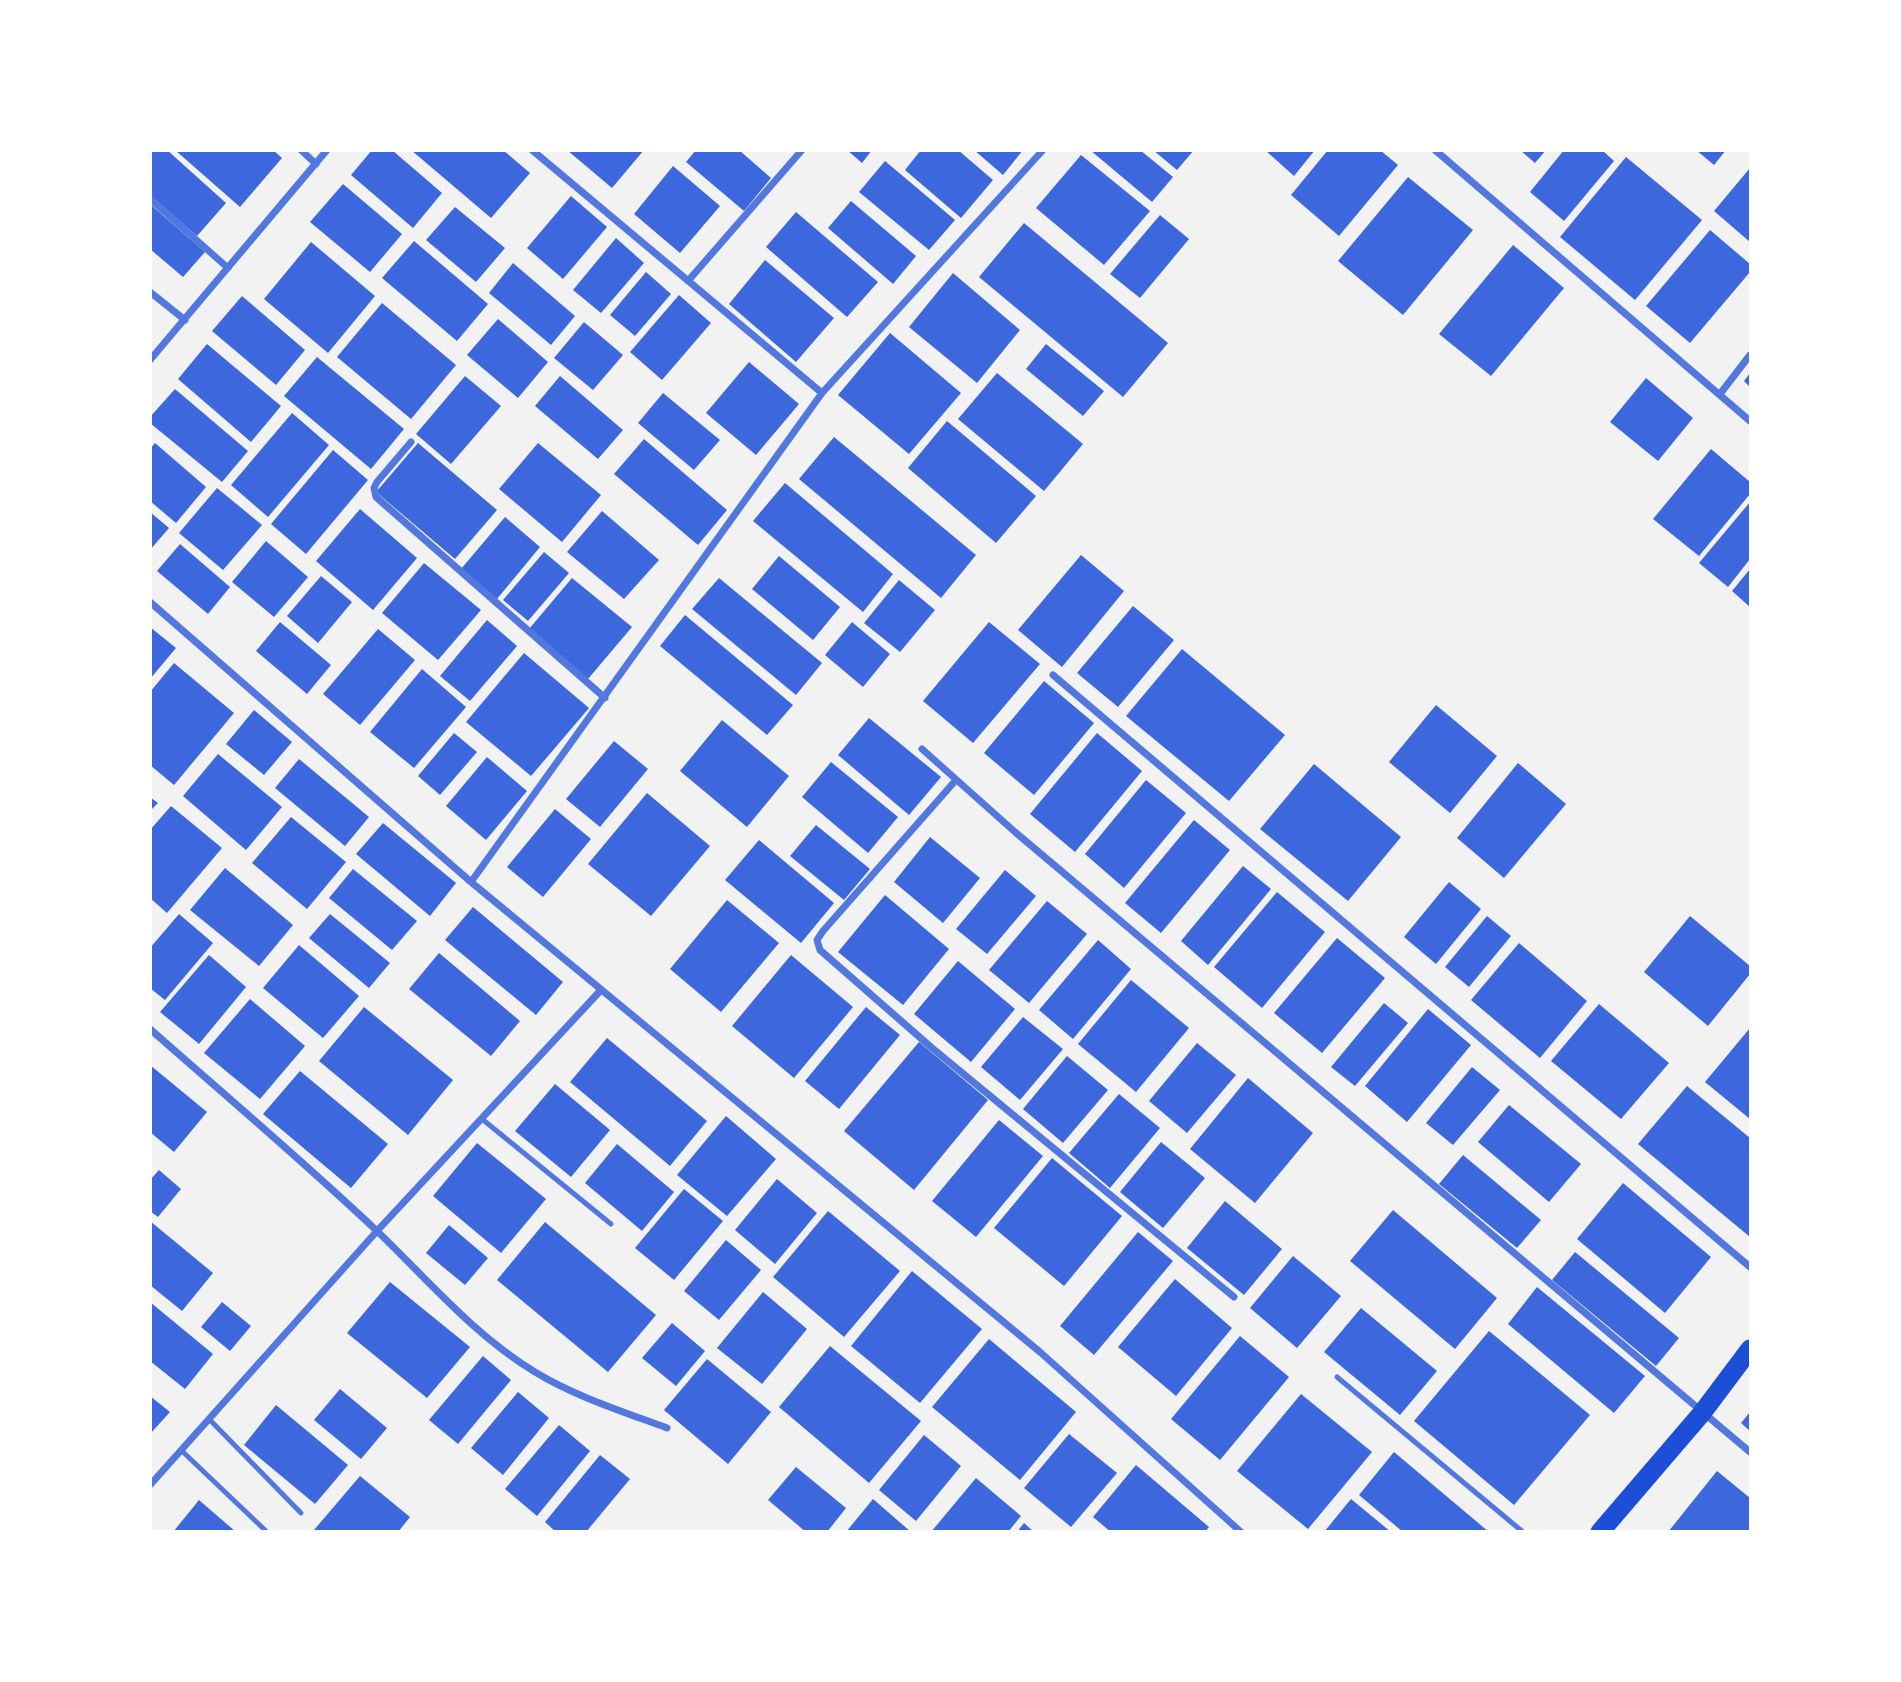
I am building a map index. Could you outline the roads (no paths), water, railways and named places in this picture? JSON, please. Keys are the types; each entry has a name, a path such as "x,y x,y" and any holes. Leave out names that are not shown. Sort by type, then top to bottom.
{"highway":[{"path":"1600,1531 1702,1413 1751,1349"}],"street":[{"path":"301,150 316,164"},
{"path":"151,359 327,150"},
{"path":"532,150 822,393"},
{"path":"688,281 803,150"},
{"path":"471,882 822,393 1043,150"},
{"path":"1435,150 1751,421"},
{"path":"150,200 228,268"},
{"path":"150,292 185,320"},
{"path":"1720,394 1751,355"},
{"path":"411,442 377,482 374,488 376,497 605,698"},
{"path":"150,602 471,882 1040,1352 1241,1531"},
{"path":"1053,675 1751,1267"},
{"path":"922,749 1015,832 1751,1452"},
{"path":"957,780 823,931 817,940 820,950 932,1048 1234,1297"},
{"path":"150,1485 377,1231 601,990"},
{"path":"150,1029 377,1231 443,1298 500,1349 538,1374 667,1428"},
{"path":"150,1470 158,1477"}],"lane":[{"path":"482,1119 611,1224"},
{"path":"1337,1377 1523,1531"},
{"path":"209,1419 301,1513"},
{"path":"182,1451 267,1531"}]}
